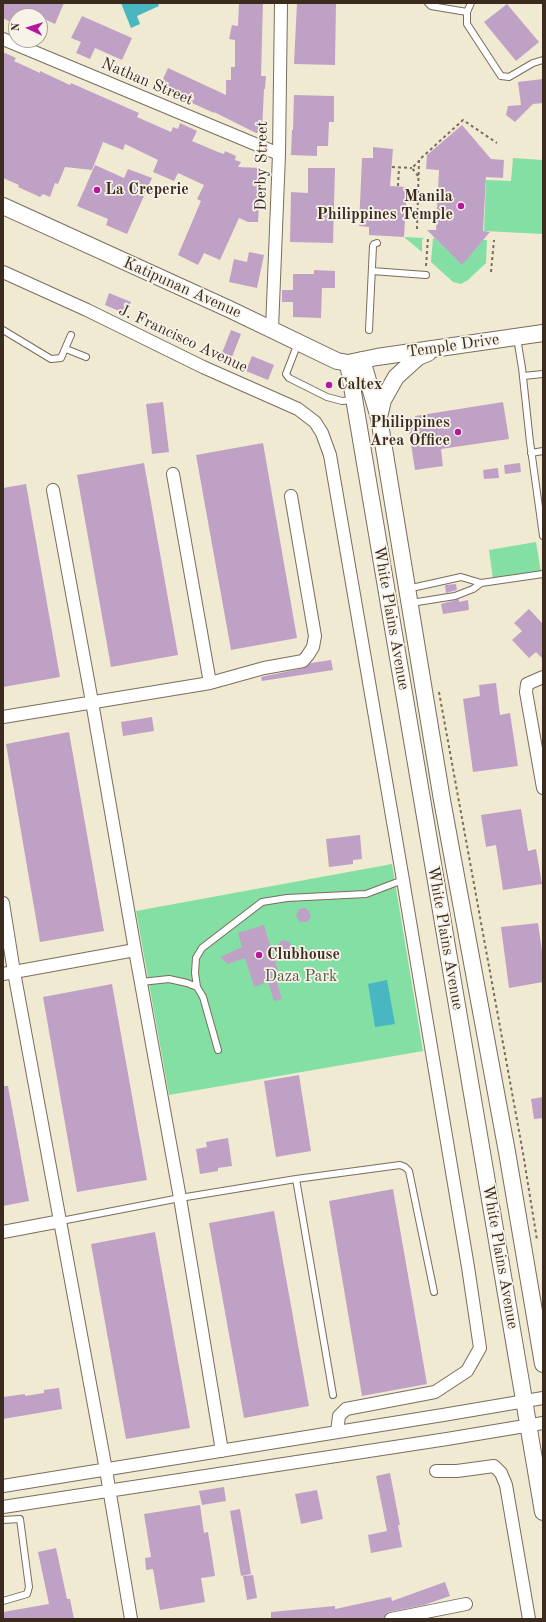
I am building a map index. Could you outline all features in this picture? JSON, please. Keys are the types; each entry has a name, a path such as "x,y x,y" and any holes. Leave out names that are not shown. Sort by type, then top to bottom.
{"street":[{"name":"Derby Street","path":"272,329 279,154 281,3"},
{"name":"Nathan Street","path":"3,39 279,154"},
{"name":"Katipunan Avenue","path":"3,206 272,329 337,361 355,362"},
{"name":"J. Francisco Avenue","path":"3,272 87,310 203,367 298,409 315,422 322,433 330,455 403,880 468,1267 480,1348 467,1371 435,1392 346,1409 339,1416 337,1432"},
{"name":"Temple Drive","path":"355,362 543,333"},
{"path":"379,418 383,400 396,377 418,357 439,348"},
{"name":"White Plains Avenue","path":"355,362 354,400 422,803 524,1401 536,1424 543,1512"},
{"name":"White Plains Avenue","path":"355,362 379,418 442,800 507,1152 543,1364"},
{"path":"173,474 210,683"},
{"path":"53,490 92,702 140,982 180,1198 222,1451"},
{"path":"3,717 210,683 264,668 303,660 313,647 315,636 291,496"},
{"path":"543,677 527,684 526,692 543,788"},
{"path":"422,803 442,800"},
{"path":"3,903 9,973 61,1221 131,1619"},
{"path":"9,973 135,950"},
{"path":"3,1232 61,1221"},
{"path":"3,1486 543,1398"},
{"path":"3,1507 536,1424"},
{"path":"436,1471 457,1471 494,1466 501,1473 506,1485 529,1619"},
{"path":"391,1619 466,1604"}],"lane":[{"path":"428,3 431,6 467,12"},
{"path":"470,3 467,12 467,24 501,76 509,77 533,63 543,60"},
{"path":"369,330 373,246 377,243"},
{"path":"372,271 426,275"},
{"path":"3,330 51,359 61,358 71,335"},
{"path":"517,337 543,536"},
{"path":"299,342 286,374 289,378 327,397 342,401 354,400"},
{"path":"66,349 86,357"},
{"path":"523,376 543,374"},
{"path":"531,453 543,451"},
{"path":"408,596 462,577 481,583 543,574"},
{"path":"408,596 455,596 473,589 481,583"},
{"path":"218,1050 203,997 197,987 195,973 196,958 202,948 262,902 287,898 366,894 403,880"},
{"path":"140,982 169,979 197,987"},
{"path":"61,1221 180,1198 296,1179 400,1165 409,1171 434,1292"},
{"path":"296,1179 333,1396"},
{"path":"3,1520 20,1519 29,1587 27,1594 3,1601"}],"path":[{"path":"392,167 412,168 463,120 497,143"},
{"path":"417,229 419,160"},
{"path":"398,186 399,168"},
{"path":"412,168 419,176"},
{"path":"426,275 428,238"},
{"path":"491,272 494,240"},
{"path":"439,687 523,1153 538,1245"}],"green space":[{"path":"513,158 543,160 543,234 484,231 486,180 511,181"},
{"path":"404,237 424,238 422,240 422,252"},
{"path":"433,238 436,239 462,264 483,240 487,240 486,263 468,280 461,284 453,282 431,262"},
{"path":"536,542 541,572 493,579 489,550"},
{"name":"Daza Park","path":"392,864 423,1051 169,1095 136,911"}],"water":[{"path":"121,3 158,3 159,6 137,16 140,24 131,28"},
{"path":"387,980 395,1024 375,1027 368,984"}],"building":[{"path":"3,3 64,3 55,24 48,21 48,8 8,8 8,21 3,18"},
{"path":"239,3 263,3 261,76 266,76 262,131 256,133 214,112 159,88 168,68 226,95 226,80 231,80 231,67 235,67 235,40 229,39 232,25 238,26"},
{"path":"297,3 336,3 335,65 294,64"},
{"path":"507,4 539,42 516,61 484,22"},
{"path":"82,16 132,38 122,60 95,48 90,59 76,53 81,42 71,38"},
{"path":"3,52 16,58 14,61 40,73 40,71 70,85 71,83 139,113 137,117 171,132 173,127 178,129 180,123 197,131 192,141 218,152 224,154 225,151 236,156 235,160 241,162 238,167 261,168 258,222 248,222 239,218 220,260 204,253 198,265 178,255 201,201 197,199 204,185 178,173 174,181 153,172 158,160 125,144 123,150 103,142 92,170 65,167 58,184 55,183 50,197 43,194 40,197 3,178"},
{"path":"543,79 543,103 533,104 515,122 506,115 508,106 521,105 518,82"},
{"path":"294,95 334,96 334,122 329,122 328,146 317,146 317,156 291,155"},
{"name":"Manila Philippines Temple","path":"462,125 491,159 504,160 503,178 486,177 483,231 490,232 462,265 427,230 436,230 439,170 426,169 427,155"},
{"path":"373,147 393,149 390,186 407,187 404,237 369,235 369,227 359,226 362,158 373,158"},
{"path":"95,165 124,178 128,169 152,178 127,234 106,225 108,219 77,206"},
{"path":"308,168 335,168 333,243 290,242 291,192 308,193"},
{"path":"249,252 264,255 257,288 229,282 234,259 247,262"},
{"path":"314,270 335,271 335,288 322,288 321,318 293,317 293,302 282,302 282,290 293,290 293,274 314,274"},
{"path":"109,293 131,302 126,314 105,305"},
{"path":"231,330 241,334 230,362 220,358"},
{"path":"252,356 274,365 268,380 246,371"},
{"path":"163,402 169,452 152,454 146,404"},
{"name":"Philippines Area Office","path":"503,402 509,439 441,449 443,466 415,470 408,425 416,424 415,416"},
{"path":"263,443 297,638 231,650 196,455"},
{"path":"144,463 178,655 111,667 77,475"},
{"path":"520,463 521,472 505,474 504,465"},
{"path":"498,468 499,478 484,479 483,470"},
{"path":"26,484 60,677 3,687 3,488"},
{"path":"456,584 457,590 446,593 445,585"},
{"path":"459,599 459,602 468,600 469,610 443,614 441,604"},
{"path":"529,609 543,624 543,659 536,652 529,658 512,640 522,631 514,623"},
{"path":"331,660 333,670 262,681 261,677 304,668 311,663"},
{"path":"496,683 500,715 510,713 518,766 473,772 463,699 480,696 479,685"},
{"path":"152,717 154,731 123,736 121,722"},
{"path":"69,732 104,931 40,942 6,744"},
{"path":"521,809 528,851 536,849 542,884 503,890 496,845 486,847 481,815"},
{"path":"360,835 362,859 353,860 353,864 329,867 326,839"},
{"path":"306,908 311,915 308,922 300,922 296,916 299,909"},
{"path":"538,923 543,958 543,982 509,988 501,927"},
{"name":"Clubhouse","path":"264,925 280,978 276,979 282,999 274,1001 268,982 254,987 245,958 228,964 220,957 242,947 238,933"},
{"path":"282,940 290,942 292,949 287,955 273,951"},
{"path":"112,984 147,1180 77,1192 43,997"},
{"path":"299,1075 311,1151 276,1157 264,1081"},
{"path":"3,1086 8,1086 29,1201 3,1206"},
{"path":"543,1097 543,1118 534,1119 531,1099"},
{"path":"228,1138 232,1166 218,1168 218,1171 200,1174 196,1149 207,1147 206,1142"},
{"path":"393,1189 427,1384 362,1396 329,1201"},
{"path":"274,1211 309,1406 244,1418 209,1223"},
{"path":"155,1232 190,1428 126,1439 91,1244"},
{"path":"59,1388 62,1409 3,1419 3,1397 44,1393 44,1390"},
{"path":"390,1473 400,1525 398,1525 402,1547 371,1553 368,1535 387,1531 376,1476"},
{"path":"224,1487 226,1501 202,1505 199,1491"},
{"path":"317,1490 323,1519 301,1524 295,1494"},
{"path":"200,1505 204,1533 208,1532 215,1576 201,1578 205,1602 160,1610 153,1569 146,1570 145,1558 151,1557 144,1514"},
{"path":"240,1509 251,1574 241,1576 230,1511"},
{"path":"56,1548 67,1599 70,1599 74,1619 3,1619 3,1612 49,1604 38,1552"},
{"path":"253,1575 257,1598 247,1600 243,1576"},
{"path":"445,1582 450,1596 424,1605 389,1612 386,1614 384,1619 271,1619 271,1612 335,1606 335,1609 391,1597 392,1601"}],"place":[{"name":"La Creperie","path":"97,190"},
{"name":"Manila Philippines Temple","path":"461,206"},
{"name":"Caltex","path":"329,385"},
{"name":"Philippines Area Office","path":"458,432"},
{"name":"Clubhouse","path":"259,955"}]}
